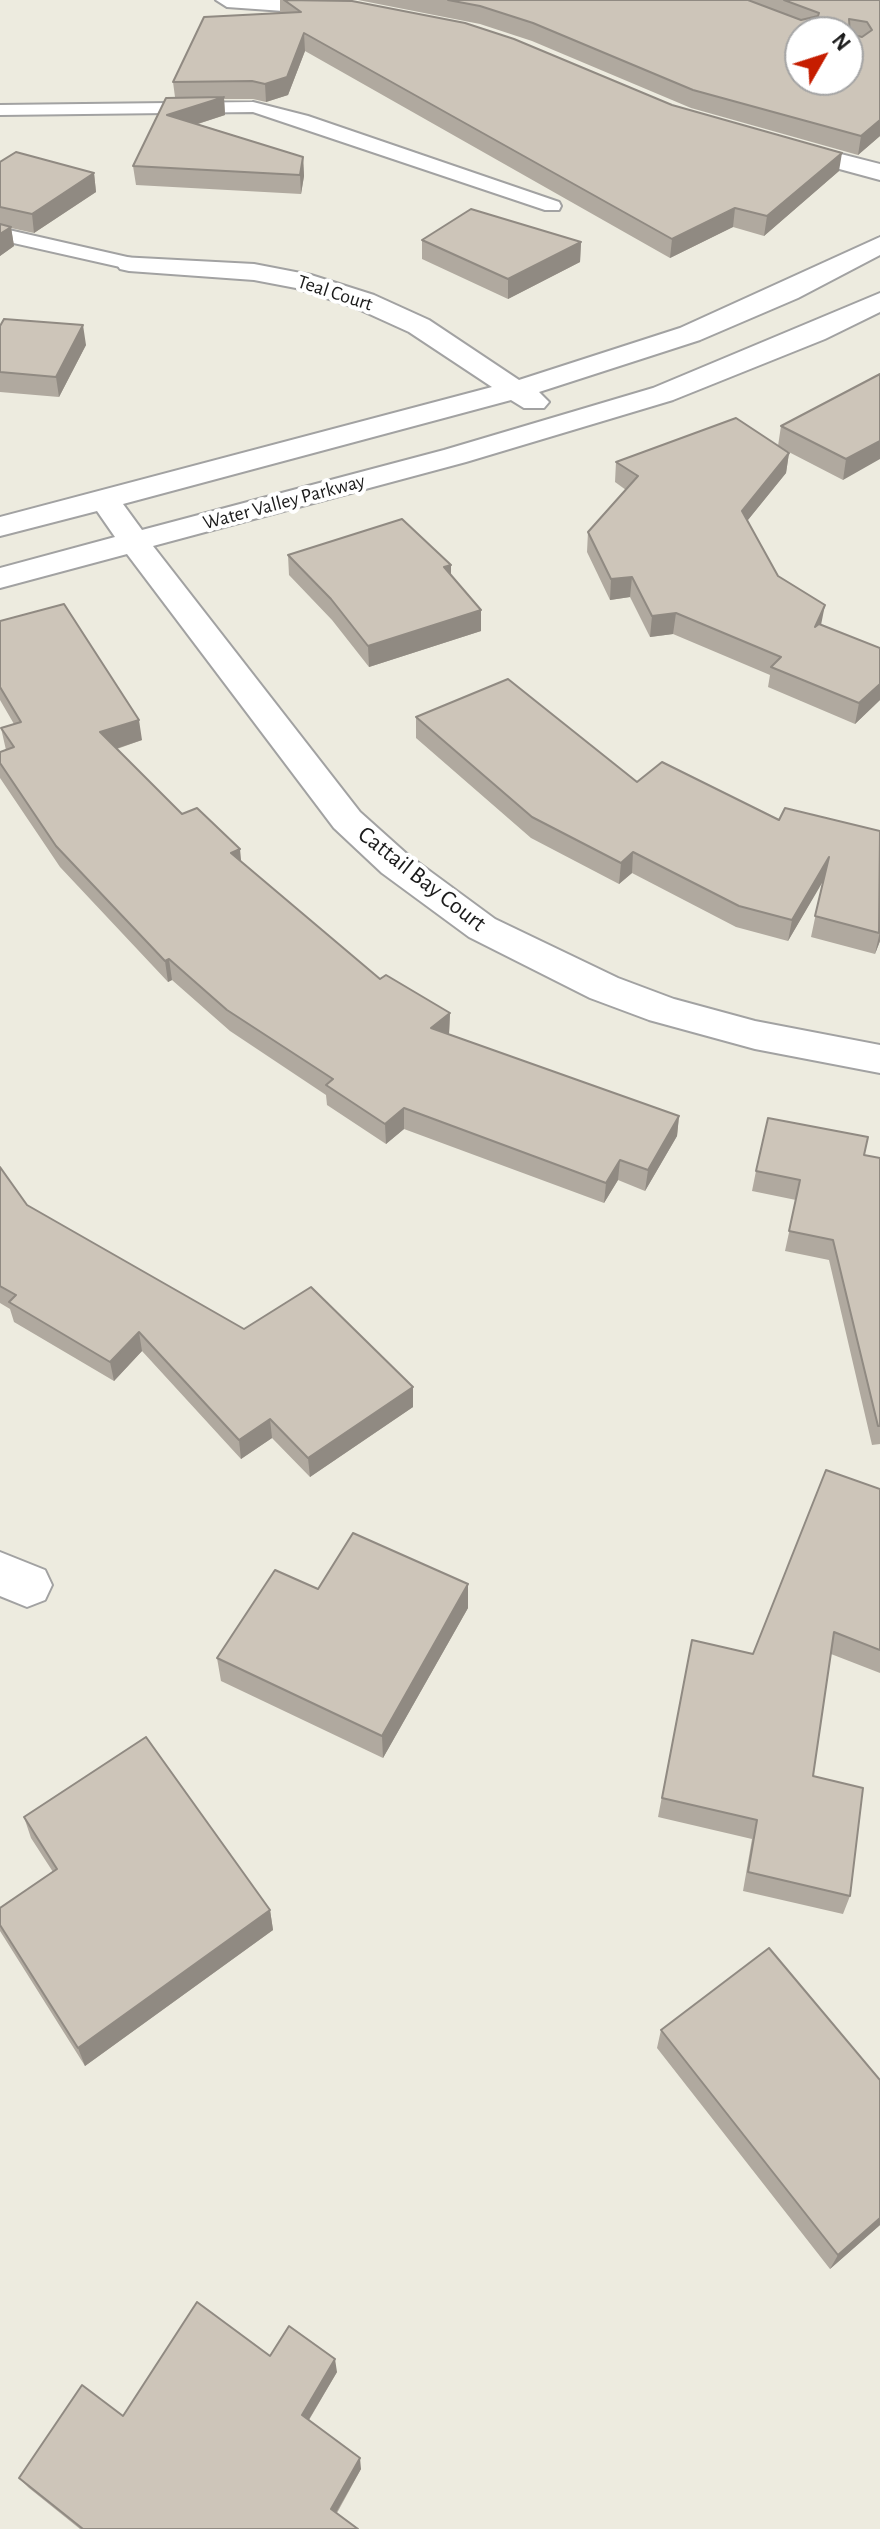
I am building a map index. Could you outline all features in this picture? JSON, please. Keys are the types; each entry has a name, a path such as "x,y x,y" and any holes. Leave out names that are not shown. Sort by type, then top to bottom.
{"street":[{"path":"227,0 366,11"},
{"path":"759,139 880,172"},
{"name":"Water Valley Parkway","path":"0,527 517,391 690,334 788,292 880,245"},
{"name":"Teal Court","path":"129,263 254,272 301,281 364,301 419,326 517,391"},
{"name":"Water Valley Parkway","path":"0,578 567,424 719,373 880,301"},
{"path":"517,391 567,424"},
{"name":"Cattail Bay Court","path":"104,499 347,820 395,864 482,928 604,988 663,1010 755,1035 880,1059"}],"lane":[{"path":"0,110 114,112 253,107 302,120 552,206"},
{"path":"0,234 129,263"}],"building":[{"path":"284,0 352,1 465,23 514,39 672,105 842,153 767,216 735,208 672,239 304,33 287,77 265,84 252,81 173,82 204,17 301,12"},
{"path":"448,0 748,0 790,16 784,16 784,96 864,96 864,36 872,30 864,22 864,16 818,16 819,13 784,0 880,0 880,120 861,136 693,90 533,23 480,6"},
{"path":"224,97 167,115 303,157 300,175 133,166 166,98"},
{"path":"16,152 94,173 32,214 0,207 0,162"},
{"path":"471,209 581,242 508,279 422,240"},
{"path":"0,224 11,227 0,234"},
{"path":"4,319 83,325 56,377 0,372 0,326"},
{"path":"880,374 880,441 846,459 781,426"},
{"path":"736,418 789,453 742,511 778,576 825,605 815,627 819,624 880,648 880,684 859,703 771,667 781,657 676,613 652,616 632,577 611,579 588,532 638,476 616,462"},
{"path":"402,519 451,565 444,567 481,610 368,646 331,599 288,555"},
{"path":"64,604 139,720 100,732 182,814 197,808 240,849 231,853 380,979 386,975 450,1013 431,1028 679,1116 648,1170 620,1160 606,1183 404,1108 385,1124 326,1085 333,1079 227,1010 169,959 165,961 56,846 0,763 0,752 14,747 1,728 21,722 0,687 0,621"},
{"path":"508,679 637,782 662,762 779,820 785,808 880,831 879,933 815,916 829,857 792,920 739,906 633,852 621,863 532,817 416,717"},
{"path":"768,1118 868,1137 864,1155 880,1158 880,1426 833,1240 789,1231 800,1180 756,1171"},
{"path":"0,1167 27,1205 244,1329 311,1287 413,1387 308,1458 270,1419 239,1440 139,1332 110,1362 9,1302 16,1295 0,1286"},
{"path":"826,1470 880,1489 880,1650 834,1632 813,1776 863,1788 850,1896 748,1872 757,1820 662,1798 692,1640 753,1654"},
{"path":"353,1533 468,1584 382,1736 217,1658 275,1570 318,1589"},
{"path":"146,1737 270,1910 78,2048 0,1925 0,1908 57,1869 24,1817"},
{"path":"769,1948 880,2080 880,2218 838,2255 661,2030"},
{"path":"197,2302 270,2356 289,2326 335,2359 302,2415 360,2458 331,2509 358,2529 83,2529 19,2478 82,2385 123,2416"}]}
